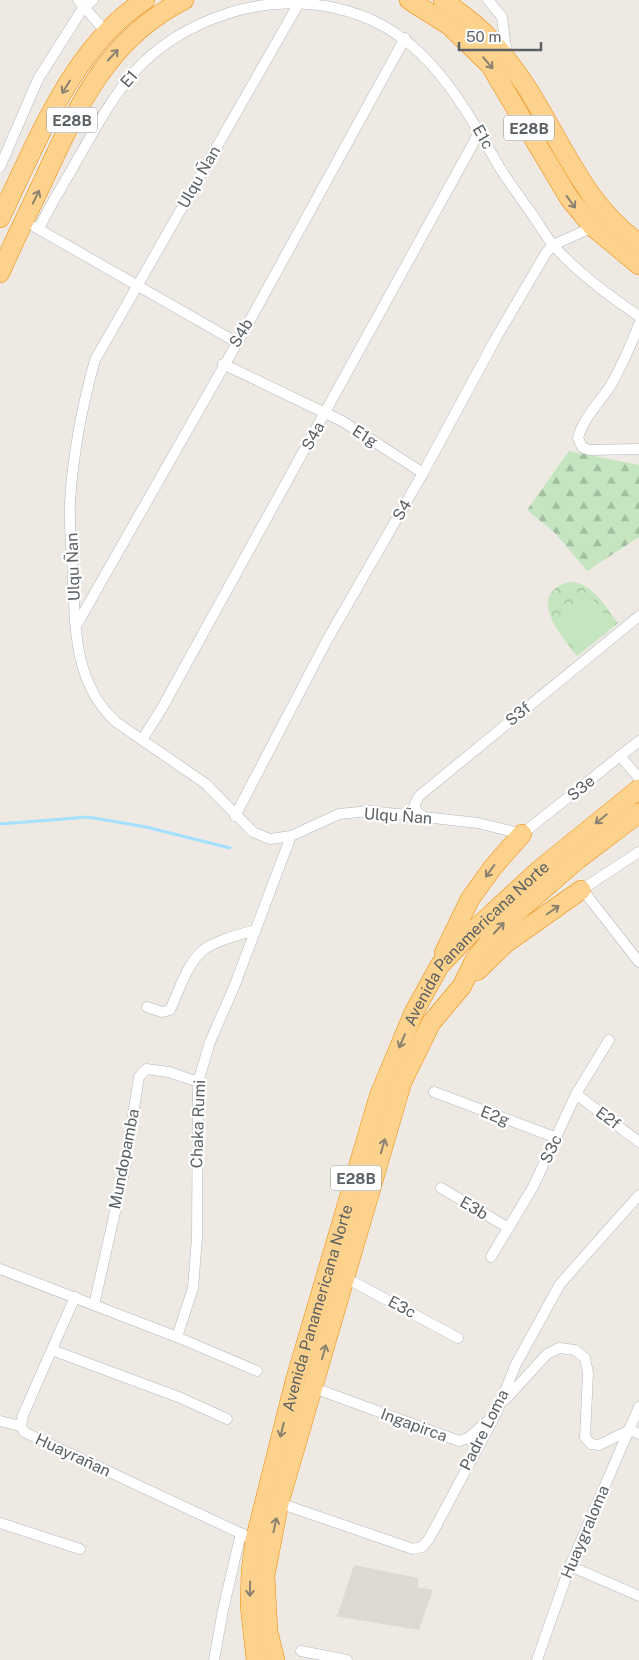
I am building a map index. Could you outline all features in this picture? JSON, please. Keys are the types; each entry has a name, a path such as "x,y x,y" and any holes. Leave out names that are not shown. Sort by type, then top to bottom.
{"highway":[{"name":"E28B","path":"0,218 4,198 64,91 91,50 106,32 145,0"},
{"name":"E28B","path":"0,273 31,225 88,89 110,58 155,16 184,0"},
{"name":"E28B","path":"409,0 450,26 490,65 526,123 560,186 581,215 639,265"},
{"name":"E28B","path":"442,0 487,36 518,75 537,104 562,152 587,189 616,224 639,243"},
{"name":"Avenida Panamericana Norte","path":"256,1660 250,1605 248,1537 379,1096 414,1012 440,965 474,930 538,871 639,789"},
{"name":"Avenida Panamericana Norte","path":"275,1660 268,1631 265,1576 279,1503 402,1082 431,1023 462,986 474,960 501,926 577,860 639,813"},
{"path":"440,965 470,899 493,866 522,834"},
{"path":"462,986 506,942 582,889"}],"street":[{"path":"0,167 38,79 80,4 93,0"},
{"path":"488,0 502,18 507,63"},
{"name":"E1","path":"31,225 113,97 152,53 189,28 218,17 258,4 299,3"},
{"name":"E1c","path":"299,3 346,10 368,17 405,38 451,88 480,131 501,170 553,245 607,295 639,316"},
{"name":"Ulqu Ñan","path":"299,3 95,360 84,400 70,503 76,648 88,683 104,711 206,784 235,816 253,832 270,839 290,836 339,814 370,811 478,823 522,834"},
{"path":"80,4 106,32"},
{"name":"S4b","path":"75,627 405,38"},
{"name":"S4a","path":"142,740 326,414 480,131"},
{"path":"31,225 236,342"},
{"path":"553,245 593,227"},
{"name":"S4","path":"235,816 326,642 423,473 496,338 553,245"},
{"path":"639,324 630,348 610,385 580,429 578,438 582,447 589,450 639,449"},
{"name":"E1g","path":"223,364 326,414 423,473"},
{"name":"S3f","path":"425,818 416,811 415,804 419,796 639,616"},
{"name":"S3e","path":"522,834 639,741"},
{"path":"620,756 639,778"},
{"name":"Chaka Rumi","path":"177,1337 193,1288 197,1238 198,1082 210,1042 256,930 290,836"},
{"path":"639,852 582,889 639,962"},
{"path":"146,1007 166,1012 170,1010 193,962 203,950 233,937 256,930"},
{"name":"S3c","path":"491,1257 507,1227 533,1187 576,1094 609,1040"},
{"name":"Mundopamba","path":"94,1305 124,1172 139,1077 146,1068 169,1072 198,1082"},
{"name":"E2g","path":"434,1092 557,1138"},
{"name":"E2f","path":"576,1094 639,1142"},
{"name":"E3b","path":"442,1188 507,1227"},
{"name":"Padre Loma","path":"279,1503 413,1549 422,1547 429,1539 457,1482 496,1414 516,1364 560,1284 639,1195"},
{"path":"0,1270 177,1337 257,1371"},
{"name":"E3c","path":"344,1277 400,1305 458,1338"},
{"name":"Huayrañan","path":"75,1297 23,1415 21,1426 24,1432 248,1537"},
{"name":"Ingapirca","path":"314,1388 459,1441 468,1438 496,1414 510,1393 547,1354 559,1348 575,1350 585,1358 588,1374 585,1437 590,1444 599,1445 635,1432"},
{"path":"52,1350 181,1398 227,1419"},
{"name":"Huaygraloma","path":"537,1660 570,1566 635,1432 639,1407"},
{"path":"0,1421 21,1426"},
{"path":"0,1523 80,1549"},
{"path":"214,1660 223,1610 248,1537"},
{"path":"570,1566 639,1596"},
{"path":"301,1651 348,1660"}],"shaded area":[{"path":"354,1565 418,1578 418,1587 433,1590 419,1630 334,1616 338,1614"}],"green space":[{"path":"569,451 639,465 639,537 587,571 555,533 527,510"},
{"path":"569,582 577,583 591,590 618,623 577,656 556,627 550,616 548,606 549,596 556,588"},
{"path":"592,598 611,622 577,648 558,624"}],"waterway":[{"path":"0,824 88,817 146,827 230,848"}]}
